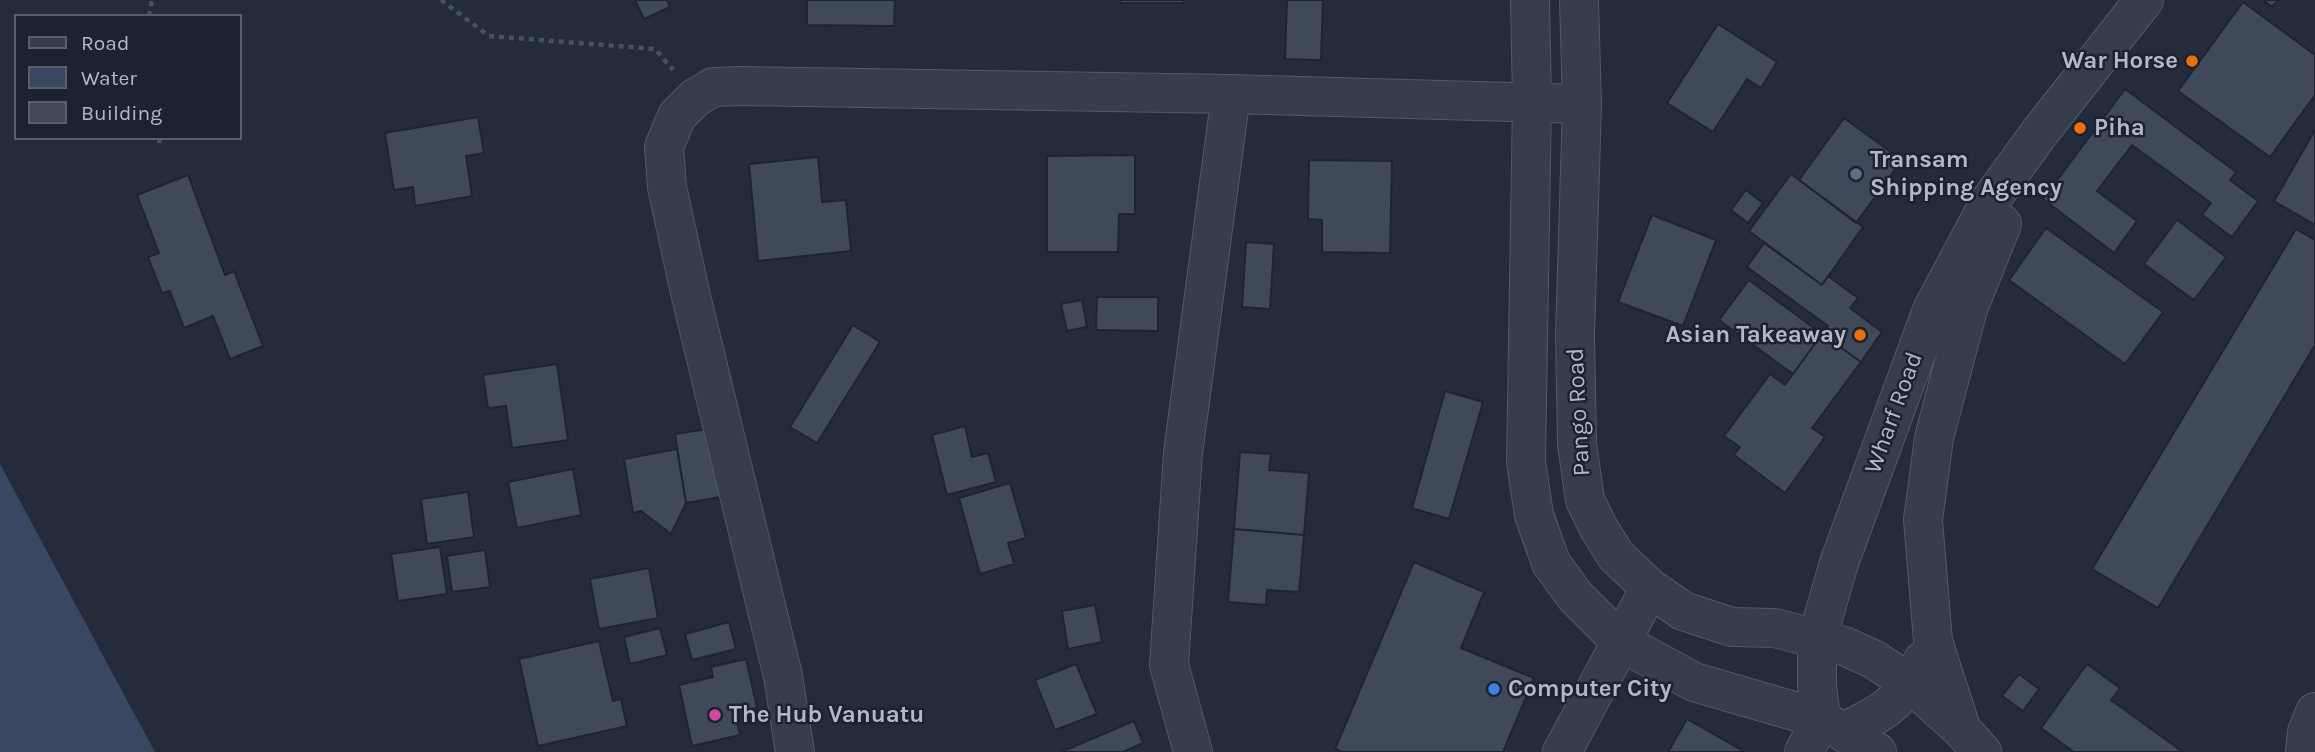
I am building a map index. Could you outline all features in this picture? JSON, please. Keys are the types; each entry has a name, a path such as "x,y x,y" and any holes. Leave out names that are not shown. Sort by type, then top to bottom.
{"street":[{"name":"Pango Road","path":"1530,0 1532,101 1527,462 1534,515 1551,563 1575,596 1621,642 1694,682 1823,734 1877,752"},
{"name":"Pango Road","path":"1579,0 1582,104 1575,335 1577,444 1585,500 1616,556 1650,588 1683,611 1732,627 1775,628 1844,646 1873,659 1911,684 1971,740"},
{"name":"Wharf Road","path":"1823,734 1817,685 1817,639 1839,563 1932,310 1990,201 2040,132 2144,0"},
{"path":"795,752 783,676 667,187 664,147 677,116 695,98 713,88 740,86 1231,94 1582,104"},
{"path":"1193,752 1169,665 1183,453 1231,94"},
{"name":"Wharf Road","path":"1971,740 1933,641 1923,520 1934,438 1968,309 2040,132"},
{"path":"1562,752 1650,588"},
{"path":"1823,734 1896,703 1911,684 1933,641"},
{"path":"2305,752 2307,732 2315,712"}],"path":[{"path":"441,0 489,36 656,49 695,98"},
{"path":"159,140 160,148"}],"water":[{"path":"0,464 136,717 155,752 0,752"}],"building":[{"path":"635,0 667,0 670,7 644,19"},
{"path":"807,0 895,0 894,26 807,25"},
{"path":"1120,0 1184,0 1184,3 1120,3"},
{"path":"1287,0 1323,0 1321,60 1285,59"},
{"path":"2263,0 2278,0 2272,7"},
{"path":"2243,2 2315,55 2315,95 2270,157 2178,91"},
{"path":"1718,24 1777,62 1761,88 1747,79 1713,132 1667,103"},
{"path":"2125,89 2236,172 2230,180 2258,201 2232,237 2202,215 2211,203 2132,145 2097,191 2137,221 2114,253 2043,199"},
{"path":"478,117 484,153 466,156 472,196 415,206 413,187 394,190 385,133"},
{"path":"1844,118 1902,160 1856,223 1799,180"},
{"path":"2315,130 2315,225 2274,201"},
{"path":"1135,155 1135,214 1119,214 1118,252 1047,252 1047,156"},
{"path":"818,157 822,202 846,200 851,251 758,261 749,164"},
{"path":"1309,160 1392,161 1390,253 1322,252 1322,220 1308,219"},
{"path":"1791,174 1863,227 1822,285 1749,231"},
{"path":"188,175 225,275 234,271 263,346 230,359 213,316 184,328 170,291 162,293 148,257 159,253 137,195"},
{"path":"1746,190 1763,203 1748,223 1731,210"},
{"path":"1652,215 1716,240 1683,326 1618,302"},
{"path":"2177,220 2226,257 2194,300 2144,264"},
{"path":"2046,228 2163,312 2125,364 2009,280"},
{"path":"2296,229 2315,240 2315,345 2158,608 2092,569"},
{"path":"1246,242 1274,244 1270,309 1242,307"},
{"path":"1764,243 1822,285 1828,276 1858,298 1850,308 1882,332 1861,362 1822,334 1828,326 1747,267"},
{"path":"1749,280 1822,334 1793,374 1719,320"},
{"path":"1097,297 1158,297 1158,331 1096,330"},
{"path":"1082,300 1087,327 1067,331 1061,304"},
{"path":"853,325 880,342 817,443 790,427"},
{"path":"1822,334 1861,362 1812,428 1825,437 1785,493 1734,455 1740,447 1724,436 1770,374 1785,385"},
{"path":"557,364 568,440 512,448 506,406 488,408 483,375"},
{"path":"1445,391 1483,402 1449,519 1412,508"},
{"path":"965,426 972,457 988,453 996,482 947,495 932,435"},
{"path":"708,429 720,497 686,503 675,434"},
{"path":"677,449 686,503 671,534 641,511 633,513 624,459"},
{"path":"1240,452 1271,454 1269,470 1309,473 1304,535 1234,529"},
{"path":"573,469 581,515 517,528 508,482"},
{"path":"1010,483 1026,538 1008,543 1014,564 980,574 959,498"},
{"path":"468,492 474,537 427,544 421,499"},
{"path":"1234,529 1304,535 1299,592 1267,590 1266,605 1228,602"},
{"path":"440,547 447,594 398,601 391,554"},
{"path":"485,550 490,587 452,592 447,556"},
{"path":"1414,562 1484,592 1461,648 1534,678 1503,752 1343,752 1335,749"},
{"path":"649,568 658,618 599,629 590,579"},
{"path":"1095,605 1102,642 1068,649 1062,611"},
{"path":"729,622 736,649 692,660 685,634"},
{"path":"660,628 667,655 630,664 624,637"},
{"path":"599,641 613,701 621,699 627,726 538,746 519,659"},
{"path":"746,659 757,708 735,712 740,735 692,746 679,685 713,677 711,667"},
{"path":"1076,664 1097,714 1055,730 1035,680"},
{"path":"2087,664 2120,688 2111,700 2183,752 2074,752 2041,728"},
{"path":"2019,674 2039,689 2023,711 2002,696"},
{"path":"1687,719 1745,752 1668,752"},
{"path":"1134,721 1143,743 1123,752 1061,752"}],"place":[{"name":"War Horse","path":"2192,61"},
{"name":"Piha","path":"2080,128"},
{"name":"Transam Shipping Agency","path":"1856,174"},
{"name":"Asian Takeaway","path":"1860,335"},
{"name":"Computer City","path":"1494,689"},
{"name":"The Hub Vanuatu","path":"715,715"}]}
